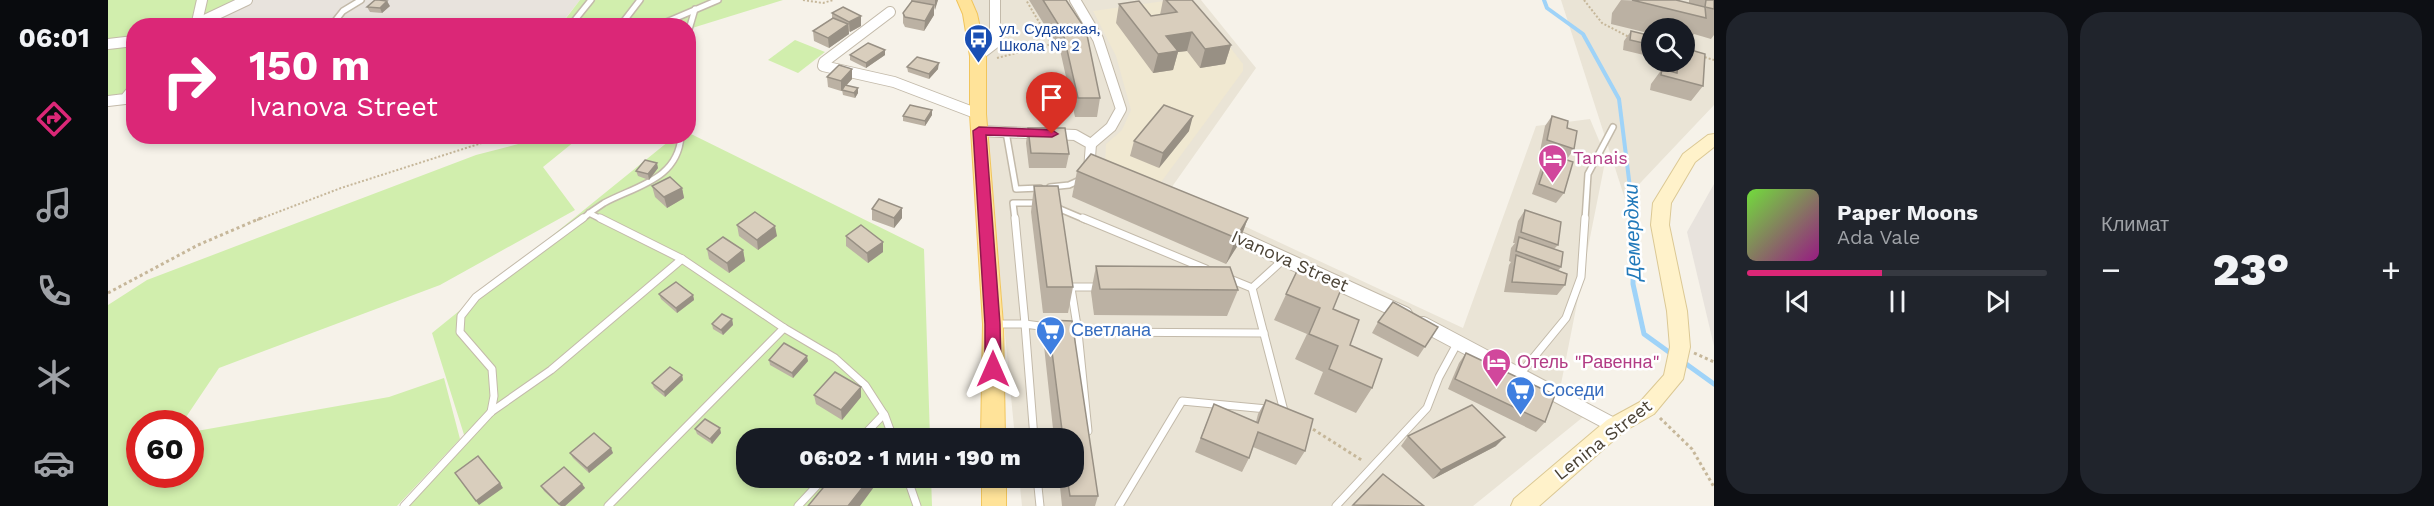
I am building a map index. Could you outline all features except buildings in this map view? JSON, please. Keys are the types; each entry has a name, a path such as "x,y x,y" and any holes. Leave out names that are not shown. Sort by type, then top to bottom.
{"main road":[{"path":"964,0 970,14 978,60 979,123 993,324 993,428"},
{"name":"Lenina Street","path":"1522,506 1615,426 1647,408 1673,379 1680,347 1677,311 1660,225 1662,203 1689,158 1714,139"},
{"path":"993,488 994,506"}],"street":[{"path":"196,18 202,0"},
{"path":"207,18 247,0"},
{"path":"978,60 995,43 995,0"},
{"path":"1076,0 1086,14 1106,56 1121,109 1111,127 1091,144"},
{"path":"890,12 824,62 823,66 894,82 979,123 1006,132 1075,135 1091,144"},
{"path":"108,44 126,42"},
{"path":"108,101 126,99"},
{"path":"1091,144 1094,177"},
{"name":"Ivanova Street","path":"1220,230 1286,258 1458,341 1615,426"}],"lane":[{"path":"337,18 343,11 361,0"},
{"path":"576,18 591,0"},
{"path":"626,18 640,0"},
{"path":"675,18 718,0"},
{"path":"692,18 695,9"},
{"path":"1520,374 1566,318 1581,277 1588,174 1613,127"},
{"path":"1006,132 1016,189 1069,185 1094,177"},
{"path":"491,412 494,396 492,369 460,332 461,316 476,297 589,213 602,204 660,177 671,165 678,144"},
{"path":"1033,428 1013,203 1044,203"},
{"path":"1061,220 1057,206 1210,271"},
{"path":"589,213 682,259 784,328 835,358 865,385 884,414 889,428"},
{"path":"1230,288 1252,288 1286,258"},
{"path":"404,506 491,412 551,370 682,259"},
{"path":"1220,275 1252,288"},
{"path":"1070,276 1089,436"},
{"path":"1071,287 1105,287"},
{"path":"1119,506 1182,401 1284,411 1252,288"},
{"path":"993,324 1025,324 1078,332 1264,333"},
{"path":"608,506 784,328"},
{"path":"1336,506 1427,408 1439,377 1458,341"},
{"path":"871,428 884,414"},
{"path":"798,506 815,488"},
{"path":"911,488 917,506"},
{"path":"1038,488 1040,506"}],"path":[{"path":"803,0 823,3 833,0"},
{"path":"978,60 1052,44 1026,0"},
{"path":"1584,0 1602,23 1625,36 1634,38"},
{"path":"1695,54 1714,60"},
{"path":"108,293 143,271 230,231 357,182 478,144"},
{"path":"1647,408 1670,426 1692,449 1714,487"},
{"path":"1284,411 1372,466"}],"shaded area":[{"path":"249,0 580,0 566,18 219,18"},
{"path":"969,0 1201,0 1256,68 1169,191 1463,328 1536,126 1590,119 1606,157 1561,384 1593,409 1473,506 1022,506 1020,488 1084,488 1084,428 1014,428 986,136"},
{"path":"1172,0 1195,2 1243,64 1243,71 1156,189 1105,166 1106,144 1122,130 1131,110 1116,56 1093,11"},
{"path":"1561,0 1714,0 1714,105 1625,199"},
{"path":"1714,184 1714,346 1687,232"}],"green space":[{"path":"108,0 249,0 217,18 126,18 126,95 108,98"},
{"path":"580,0 783,0 696,27 696,18 566,18"},
{"path":"795,40 825,52 798,73 768,60"},
{"path":"696,136 924,249 930,428 736,428 736,488 931,488 932,506 405,506 466,441 432,333 665,144 696,144"},
{"path":"518,144 571,144 543,167 575,210 440,285 219,368 191,410 126,410 126,488 204,488 204,430 389,397 444,378 460,439 397,506 108,506 108,305 147,280 476,155"}],"waterway":[{"name":"Демерджи","path":"1544,0 1547,8 1583,34 1619,99 1634,220"},
{"name":"Демерджи","path":"1634,220 1633,284 1644,334 1673,355"},
{"name":"Демерджи","path":"1682,361 1714,384"}],"place":[{"name":"ул. Судакская, Школа № 2","path":"978,64"},
{"name":"Tanais","path":"1552,184"},
{"name":"Светлана","path":"1050,356"},
{"name":"Отель \"Равенна\"","path":"1496,388"},
{"name":"Соседи","path":"1521,416"}],"route":[{"path":"993,369 993,324 979,131 1052,134"}]}
